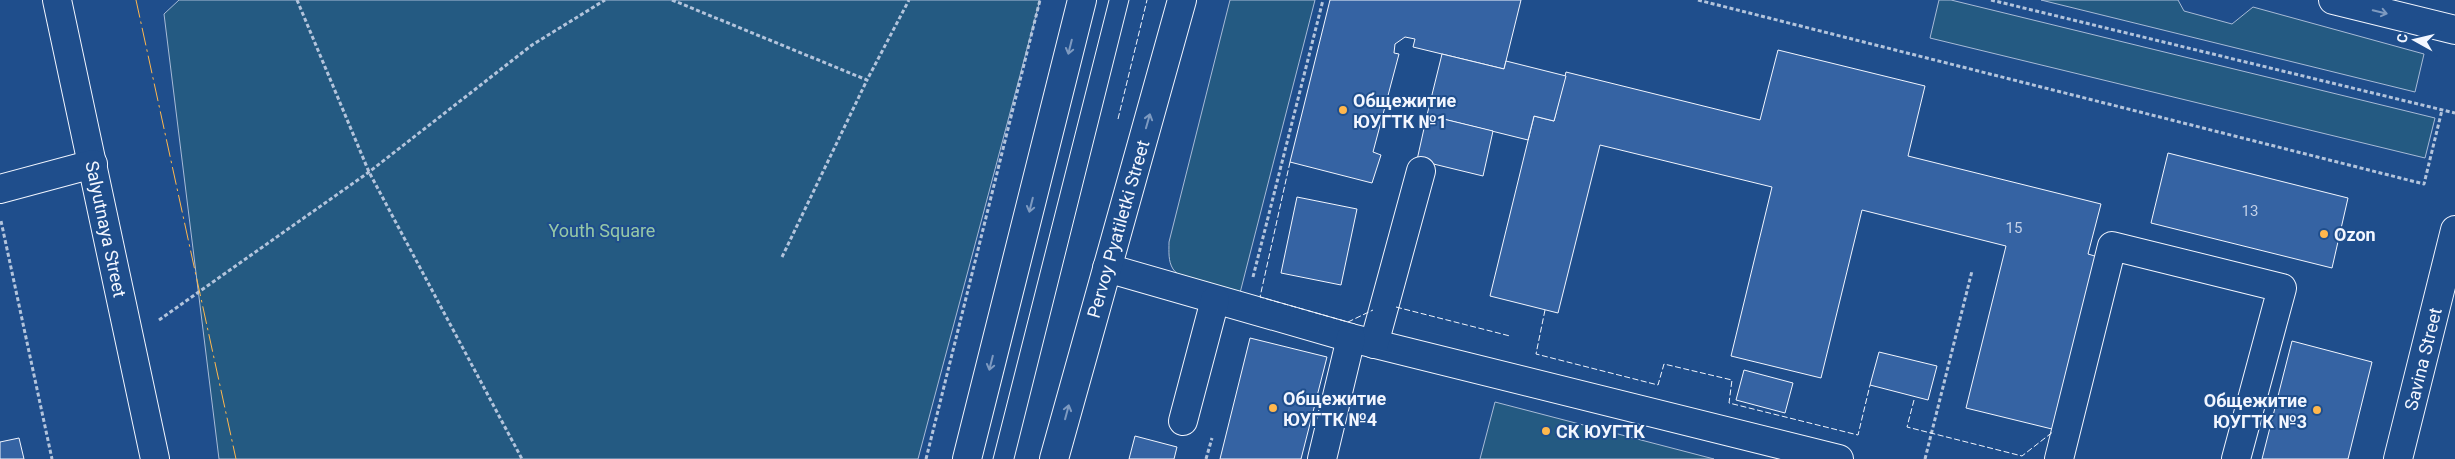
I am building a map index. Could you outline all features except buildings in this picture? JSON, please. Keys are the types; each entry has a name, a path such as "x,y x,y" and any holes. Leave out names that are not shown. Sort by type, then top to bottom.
{"main road":[{"name":"Salyutnaya Street","path":"57,0 155,459"},
{"path":"967,459 1082,0"},
{"name":"Pervoy Pyatiletki Street","path":"1054,459 1182,0"},
{"path":"2333,0 2455,30"},
{"path":"0,189 93,164"},
{"path":"1322,459 1421,172"},
{"name":"Savina Street","path":"2398,459 2455,230"},
{"path":"2059,459 2112,246 2282,288 2236,459"},
{"path":"1106,268 1363,341 1840,459"},
{"path":"1183,421 1215,300"}],"path":[{"path":"297,0 369,172 522,459"},
{"path":"130,341 369,172 532,45 605,0"},
{"path":"672,0 867,80"},
{"path":"782,257 867,80 909,0"},
{"path":"926,459 1040,0"},
{"path":"1245,309 1323,0"},
{"path":"1698,0 2424,184 2442,110"},
{"path":"1990,0 2455,113"},
{"path":"0,216 52,459"},
{"path":"1925,459 1972,271"},
{"path":"1206,459 1214,431"}],"green space":[{"name":"Youth Square","path":"179,0 1040,0 918,459 219,459 164,14"},
{"path":"1230,0 1315,0 1240,293 1185,278 1173,269 1169,253 1169,242"},
{"path":"1939,0 1951,0 2435,118 2425,158 1930,38"},
{"path":"2041,0 2178,0 2184,11 2232,24 2253,7 2424,54 2415,92"},
{"name":"СК ЮУГТК","path":"1495,402 1714,459 1480,459"}],"tram line":[{"path":"993,459 1109,0"},
{"path":"1014,459 1129,0"}],"fence":[{"path":"1118,119 1147,0"},
{"path":"1290,162 1260,297 1348,322 1373,310"},
{"path":"1396,307 1510,336"},
{"path":"1545,310 1536,354 1658,385 1664,364 1732,380 1729,403 1858,435 1870,385"},
{"path":"1914,400 1907,427 2022,456 2054,431"}],"power":[{"path":"136,0 236,459"}],"place":[{"name":"Общежитие ЮУГТК №1","path":"1343,110"},
{"name":"Ozon","path":"2324,234"},
{"name":"Общежитие ЮУГТК №4","path":"1273,408"},
{"name":"Общежитие ЮУГТК №3","path":"2317,410"},
{"name":"СК ЮУГТК","path":"1546,431"}]}
